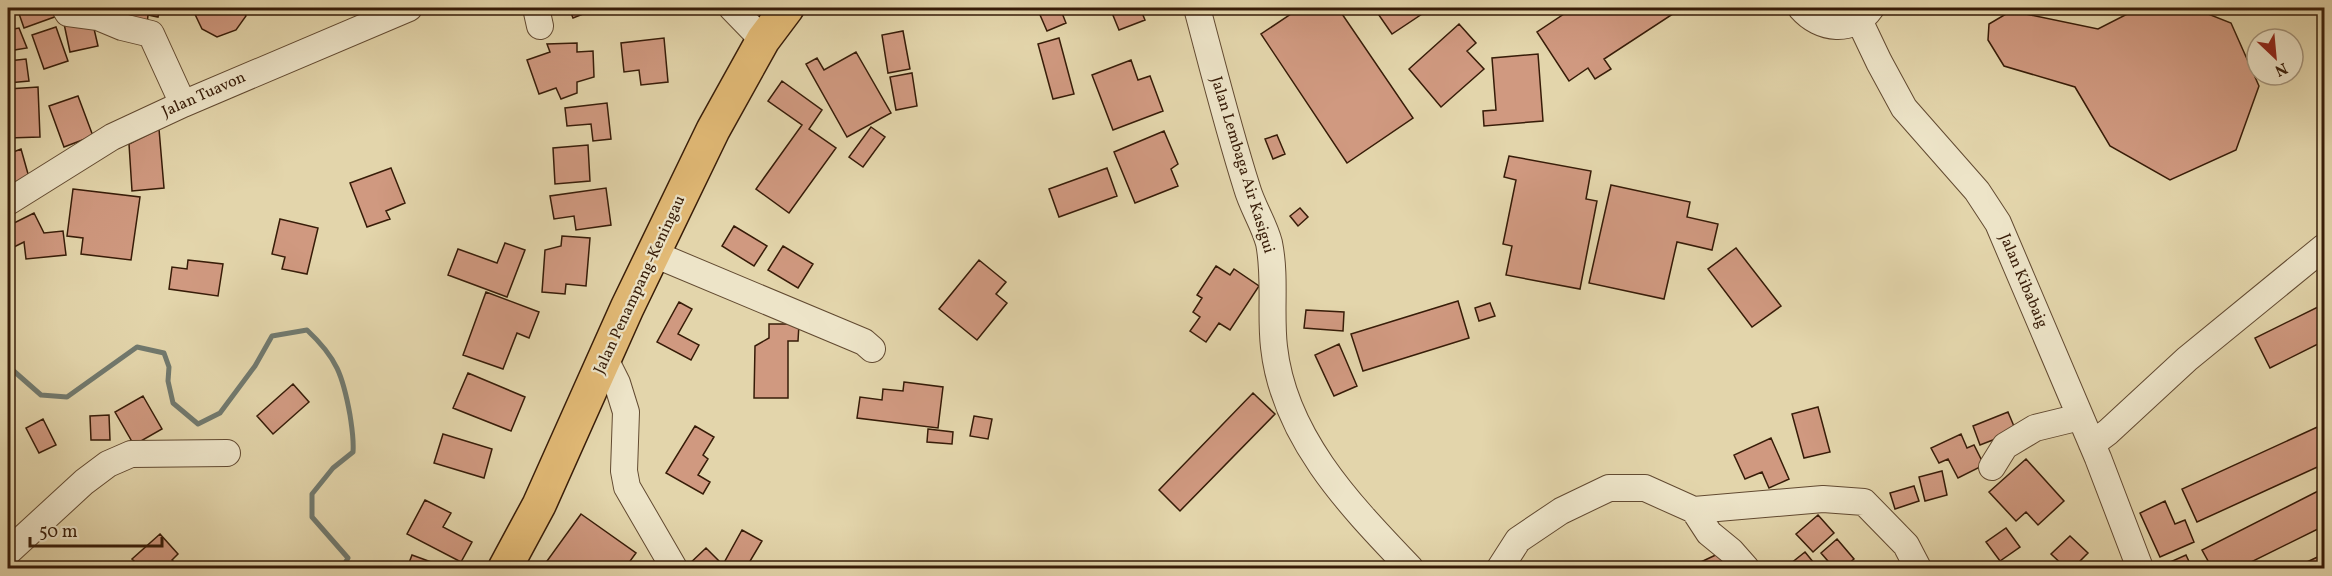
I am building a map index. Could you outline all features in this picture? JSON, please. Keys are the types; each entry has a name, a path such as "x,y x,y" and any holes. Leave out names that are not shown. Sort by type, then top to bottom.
{"main road":[{"name":"Jalan Penampang-Keningau","path":"506,568 539,506 605,359 713,130 763,40 787,8"}],"street":[{"path":"65,8 68,13 98,17 122,27 151,34 183,104"},
{"name":"Jalan Tuavon","path":"8,202 112,137 183,104 409,8"},
{"path":"732,8 763,40"},
{"name":"Jalan Lembaga Air Kasigui","path":"1197,8 1247,190 1269,242 1274,297 1274,347 1285,397 1319,462 1353,508 1410,568"},
{"path":"1801,8 1808,16 1820,23 1833,26 1847,25 1865,14"},
{"name":"Jalan Kibabaig","path":"1865,14 1882,69 1904,108 1977,191 1998,223 2092,444 2140,568"},
{"path":"2092,444 2187,359 2325,247"},
{"path":"654,254 864,342 872,349"},
{"path":"605,359 617,383 626,412 624,471 627,487 668,566"},
{"path":"1992,467 2005,446 2035,428 2080,417"},
{"path":"8,552 84,482 108,464 131,454 227,453"},
{"path":"1500,568 1518,540 1561,511 1610,488 1645,489 1694,510 1822,499 1864,502 1906,545 1918,568"},
{"path":"1694,510 1709,533 1731,551 1746,568"}],"building":[{"path":"8,8 12,20 8,21"},
{"path":"17,8 57,8 60,15 24,28"},
{"path":"122,8 160,8 158,17 148,15 147,25 120,21"},
{"path":"192,8 243,8 246,16 236,30 217,37 202,29"},
{"path":"569,8 598,8 573,18"},
{"path":"1037,8 1060,8 1066,23 1047,31"},
{"path":"1110,8 1140,8 1145,20 1119,30"},
{"path":"1300,8 1338,8 1413,118 1347,163 1261,34"},
{"path":"1374,8 1431,8 1392,34"},
{"path":"1573,8 1682,8 1604,59 1611,69 1595,79 1588,68 1569,81 1537,32"},
{"path":"2139,8 2193,8 2231,23 2245,54 2245,87 2259,87 2236,150 2170,180 2110,146 2075,87 2004,66 1988,40 1989,24 2011,11 2098,29"},
{"path":"63,19 92,20 98,46 70,52"},
{"path":"1459,24 1476,43 1467,51 1484,69 1441,107 1409,69"},
{"path":"56,27 68,61 44,69 32,35"},
{"path":"19,28 27,48 8,51 8,30"},
{"path":"903,31 910,69 888,73 882,35"},
{"path":"664,38 668,82 641,85 639,70 624,72 621,43"},
{"path":"1059,38 1074,94 1053,99 1038,44"},
{"path":"577,43 577,52 593,51 594,77 577,82 577,93 561,99 556,88 539,94 527,60 550,52 547,44"},
{"path":"856,52 891,113 847,137 806,64 817,58 824,70"},
{"path":"1538,54 1543,121 1484,126 1483,111 1496,110 1492,58"},
{"path":"26,59 29,81 8,83 8,61"},
{"path":"1131,60 1138,80 1150,76 1163,111 1113,130 1092,75"},
{"path":"912,73 917,106 896,110 890,77"},
{"path":"782,81 822,110 809,129 836,148 789,213 756,189 802,125 768,101"},
{"path":"38,87 40,137 8,138 8,89"},
{"path":"78,96 93,136 64,147 49,106"},
{"path":"607,103 611,139 593,141 591,124 567,126 565,108"},
{"path":"871,127 885,137 863,167 849,157"},
{"path":"159,129 164,188 132,191 129,144"},
{"path":"1164,131 1178,164 1171,169 1178,186 1135,203 1114,152"},
{"path":"1277,135 1285,154 1273,159 1265,139"},
{"path":"588,145 590,181 555,184 553,148"},
{"path":"21,149 30,181 8,193 8,154"},
{"path":"1509,156 1591,171 1586,199 1597,201 1580,289 1506,275 1512,246 1503,244 1516,180 1504,177"},
{"path":"391,168 405,203 386,211 390,219 367,227 350,183"},
{"path":"1107,168 1117,196 1059,217 1049,189"},
{"path":"1611,185 1690,202 1687,217 1718,224 1712,250 1677,242 1664,299 1589,283"},
{"path":"606,188 611,225 576,230 574,216 554,219 550,196"},
{"path":"73,189 140,197 131,260 81,254 83,238 67,236"},
{"path":"1300,208 1308,217 1298,226 1290,216"},
{"path":"34,213 44,233 63,231 66,255 26,259 24,242 10,249 8,226"},
{"path":"280,219 318,228 307,274 282,269 285,257 272,254"},
{"path":"734,226 767,246 754,266 722,246"},
{"path":"562,236 590,238 586,286 566,284 565,294 542,292 545,250 561,246"},
{"path":"505,243 525,250 507,297 448,275 458,249 497,263"},
{"path":"783,246 813,264 798,288 768,270"},
{"path":"1736,248 1781,306 1752,327 1708,269"},
{"path":"188,260 223,264 218,296 169,289 172,267 187,269"},
{"path":"979,260 1006,282 996,294 1007,303 977,340 939,309"},
{"path":"1216,266 1230,275 1234,269 1259,286 1230,330 1219,323 1206,342 1190,331 1200,317 1193,312 1202,298 1197,295"},
{"path":"486,292 539,312 529,338 517,333 503,369 463,355"},
{"path":"1458,301 1469,338 1363,371 1351,334"},
{"path":"679,302 692,309 678,334 699,345 691,360 657,342"},
{"path":"1490,303 1495,316 1479,321 1475,308"},
{"path":"2324,304 2324,341 2270,368 2255,338"},
{"path":"1306,310 1344,312 1343,331 1304,328"},
{"path":"769,324 799,324 798,341 788,341 788,398 754,398 755,346 769,338"},
{"path":"1339,344 1357,386 1334,396 1315,355"},
{"path":"468,373 525,397 511,431 453,408"},
{"path":"904,382 943,387 938,428 857,418 860,397 882,400 883,389 903,391"},
{"path":"293,384 309,402 273,434 257,416"},
{"path":"1253,393 1275,414 1180,511 1159,490"},
{"path":"143,396 162,429 134,445 115,412"},
{"path":"1818,407 1830,452 1804,458 1792,414"},
{"path":"2008,412 2016,431 1980,445 1973,426"},
{"path":"109,415 110,440 91,440 90,416"},
{"path":"974,416 992,419 988,439 970,436"},
{"path":"43,419 56,445 39,453 26,428"},
{"path":"2324,424 2324,464 2197,522 2182,489"},
{"path":"695,426 714,437 703,455 708,459 698,475 710,482 703,494 666,473"},
{"path":"928,429 953,432 952,444 927,442"},
{"path":"443,434 492,449 484,478 434,463"},
{"path":"1961,434 1967,448 1974,445 1984,465 1958,478 1948,459 1939,463 1931,448"},
{"path":"1771,438 1789,479 1769,488 1762,472 1745,479 1734,455"},
{"path":"2026,459 2064,501 2038,525 2026,512 2016,521 1989,492"},
{"path":"1942,471 1947,495 1925,501 1919,477"},
{"path":"1914,486 1919,501 1895,509 1890,493"},
{"path":"2324,488 2324,526 2239,568 2212,568 2202,550"},
{"path":"425,500 451,513 443,527 472,542 461,562 407,534"},
{"path":"2165,501 2175,524 2185,520 2194,542 2160,557 2140,513"},
{"path":"581,514 636,553 625,568 558,568 547,561"},
{"path":"1818,515 1834,533 1813,552 1796,534"},
{"path":"2006,528 2020,547 2000,561 1986,542"},
{"path":"742,530 762,541 746,568 738,568 725,561"},
{"path":"160,534 178,554 172,560 177,565 173,568 141,568 132,559"},
{"path":"2070,536 2088,553 2073,568 2066,568 2051,554"},
{"path":"1837,539 1854,559 1843,568 1834,568 1821,553"},
{"path":"706,548 726,568 685,568"},
{"path":"1722,552 1730,568 1688,568"},
{"path":"1805,552 1818,568 1785,568"},
{"path":"2324,554 2324,568 2294,568"},
{"path":"412,555 442,566 441,568 407,568"},
{"path":"2186,555 2192,568 2162,568 2161,566"}],"waterway":[{"path":"8,366 41,395 67,397 137,347 164,353 169,367 168,381 173,403 198,424 220,413 255,366 272,336 307,330 337,368 345,389 353,438 353,452 333,468 312,494 312,517 348,558 342,568"}]}
